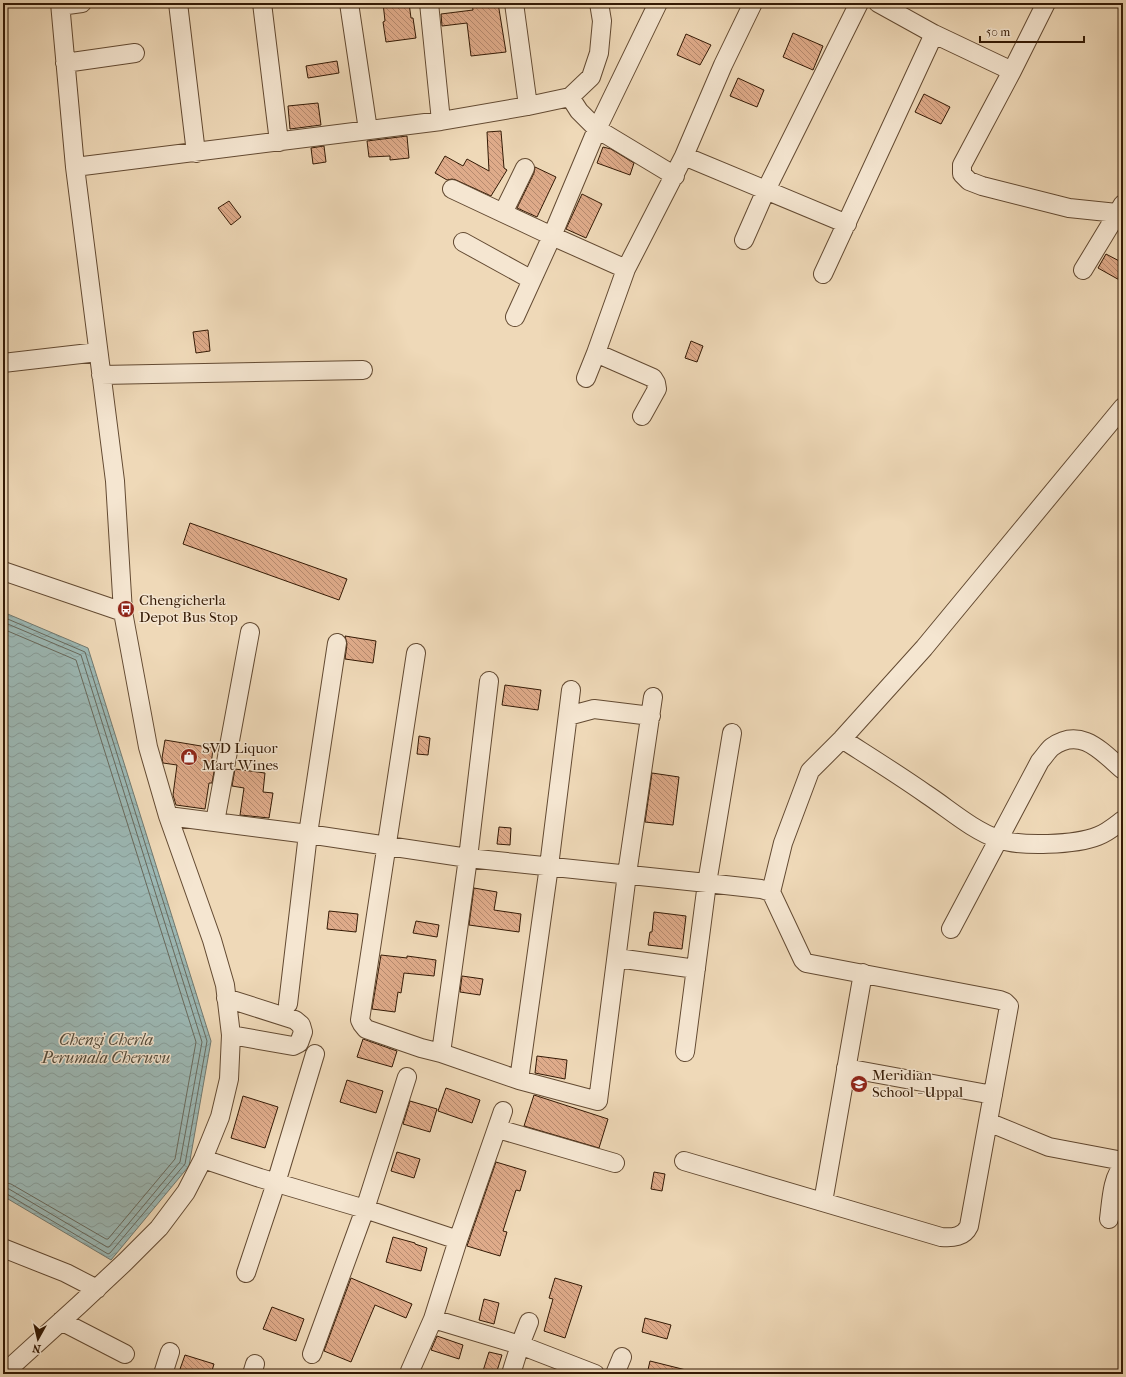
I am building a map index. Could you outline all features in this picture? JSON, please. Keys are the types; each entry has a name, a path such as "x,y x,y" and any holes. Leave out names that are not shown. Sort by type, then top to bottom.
{"street":[{"path":"3,1374 97,1289 159,1228 186,1192 203,1160 220,1117 229,1079 231,1035 225,985 212,940 168,816 148,747 123,612 115,481 75,167 60,5 82,3"},
{"path":"178,3 196,152"},
{"path":"262,3 279,142"},
{"path":"349,3 368,130"},
{"path":"429,3 441,121"},
{"path":"514,3 528,106"},
{"path":"75,167 441,121 570,97 591,77 599,53 602,21 599,3"},
{"path":"515,317 552,236 596,129 658,3"},
{"path":"586,378 626,269 675,176 723,65 754,3"},
{"path":"744,240 766,190 859,3"},
{"path":"878,3 934,34 1012,71"},
{"path":"1046,3 962,165 962,174 969,181 975,184 1069,208 1120,208"},
{"path":"823,274 934,34"},
{"path":"65,63 135,53"},
{"path":"570,97 579,110 596,129 675,176"},
{"path":"684,156 847,224"},
{"path":"503,213 525,168"},
{"path":"452,189 626,269"},
{"path":"1083,270 1120,208"},
{"path":"462,242 532,280"},
{"path":"3,363 98,352"},
{"path":"596,353 653,378 656,384 656,389 642,416"},
{"path":"101,375 363,370"},
{"path":"684,1161 941,1237 956,1237 967,1231 1009,1006 1005,1002 806,963 803,960 771,892 783,843 810,772 842,739 924,648 1123,407"},
{"path":"3,571 123,612"},
{"path":"215,822 250,632"},
{"path":"288,1004 308,834 337,643"},
{"path":"416,653 360,1020 366,1028 421,1048 441,1053 519,1080 598,1101 627,874 653,697"},
{"path":"441,1053 468,858 489,681"},
{"path":"519,1080 549,866 571,690"},
{"path":"568,716 594,709 651,716"},
{"path":"685,1052 707,883 732,733"},
{"path":"842,739 913,785 969,824 999,840 1023,844 1080,840 1097,836 1108,831 1123,820"},
{"path":"951,929 1040,761 1051,747 1066,740 1079,739 1092,743 1123,770"},
{"path":"168,816 308,834 468,858 627,874 771,892"},
{"path":"616,958 696,969"},
{"path":"823,1202 862,974"},
{"path":"226,998 294,1020 302,1025 303,1032 299,1043 293,1046 231,1035"},
{"path":"246,1273 276,1182 315,1054"},
{"path":"846,1068 993,1095"},
{"path":"312,1354 365,1208 407,1077"},
{"path":"410,1371 433,1319 458,1240 503,1111"},
{"path":"988,1122 1049,1147 1123,1161"},
{"path":"498,1128 616,1163"},
{"path":"203,1160 365,1208 458,1240"},
{"path":"1109,1219 1116,1178 1121,1167 1123,1167"},
{"path":"3,1248 66,1273 97,1289"},
{"path":"433,1319 520,1346 595,1374"},
{"path":"61,1321 125,1354"},
{"path":"511,1374 529,1322"},
{"path":"164,1374 170,1352"},
{"path":"615,1374 622,1357"}],"water":[{"name":"Chengi Cherla Perumala Cheruvu","path":"3,612 88,648 211,1041 189,1166 111,1260 3,1196"}],"building":[{"path":"383,3 409,3 416,38 386,42 383,22 385,21"},
{"path":"472,3 498,3 506,52 471,56 467,23 442,26 441,14 473,10"},
{"path":"793,33 823,46 813,70 783,57"},
{"path":"686,34 711,45 700,65 677,55"},
{"path":"337,61 339,73 308,78 306,66"},
{"path":"738,78 764,90 757,107 730,96"},
{"path":"924,94 950,107 941,124 915,112"},
{"path":"318,103 321,125 290,129 288,106"},
{"path":"501,131 504,168 507,170 491,196 456,180 447,180 435,173 445,156 463,166 467,159 489,171 487,132"},
{"path":"407,136 409,158 390,160 390,156 369,157 367,141"},
{"path":"324,146 326,162 313,164 311,148"},
{"path":"603,147 611,149 634,163 630,175 597,163"},
{"path":"535,167 556,177 537,217 517,208 534,173"},
{"path":"582,194 602,204 586,238 566,229"},
{"path":"229,201 241,217 231,225 218,208"},
{"path":"1106,254 1123,263 1123,282 1098,268"},
{"path":"208,330 210,351 196,353 193,332"},
{"path":"691,341 703,346 697,362 685,358"},
{"path":"190,523 347,579 339,600 183,544"},
{"path":"345,636 376,641 373,663 345,659 347,644"},
{"path":"505,685 541,690 538,710 502,705"},
{"path":"419,736 430,738 428,755 417,754"},
{"path":"165,740 213,748 211,766 215,766 212,783 209,783 205,809 176,805 173,795 177,765 163,763 162,758"},
{"path":"235,769 265,773 263,792 273,793 269,818 240,815 244,788 232,786"},
{"path":"652,773 679,777 673,825 645,822"},
{"path":"499,827 511,828 510,845 497,844"},
{"path":"474,888 497,892 494,910 521,914 519,932 469,925"},
{"path":"329,911 358,914 356,932 327,929"},
{"path":"654,912 686,916 682,949 648,945 650,932 652,932"},
{"path":"416,921 439,925 437,937 413,933"},
{"path":"381,955 407,958 407,956 436,960 434,976 404,973 401,993 398,992 395,1012 372,1009"},
{"path":"462,976 483,979 480,995 460,992"},
{"path":"363,1039 397,1051 392,1067 357,1057"},
{"path":"537,1056 567,1060 565,1079 535,1073"},
{"path":"347,1080 383,1091 376,1113 340,1102"},
{"path":"446,1088 480,1100 472,1123 438,1111"},
{"path":"534,1095 608,1119 599,1148 524,1126"},
{"path":"243,1096 278,1107 265,1148 231,1138"},
{"path":"410,1101 437,1109 430,1132 403,1124"},
{"path":"397,1152 420,1159 414,1178 391,1171"},
{"path":"496,1162 526,1171 520,1191 516,1190 503,1231 507,1232 500,1256 467,1246"},
{"path":"654,1172 665,1174 662,1191 651,1189"},
{"path":"393,1237 427,1248 421,1271 386,1262"},
{"path":"351,1278 412,1304 406,1318 375,1305 351,1362 324,1351"},
{"path":"555,1278 582,1286 565,1338 544,1331 553,1299 549,1298"},
{"path":"484,1299 499,1303 494,1324 479,1320"},
{"path":"272,1307 304,1319 296,1341 263,1329"},
{"path":"645,1318 671,1325 667,1339 642,1332"},
{"path":"437,1336 463,1345 459,1359 431,1350"},
{"path":"489,1352 502,1355 496,1374 482,1374"},
{"path":"185,1355 214,1364 211,1374 187,1374 179,1372"},
{"path":"650,1361 686,1370 685,1374 647,1374"}],"place":[{"name":"Chengicherla Depot Bus Stop","path":"126,609"},
{"name":"SVD Liquor Mart Wines","path":"189,757"},
{"name":"Meridian School - Uppal","path":"859,1084"}]}
